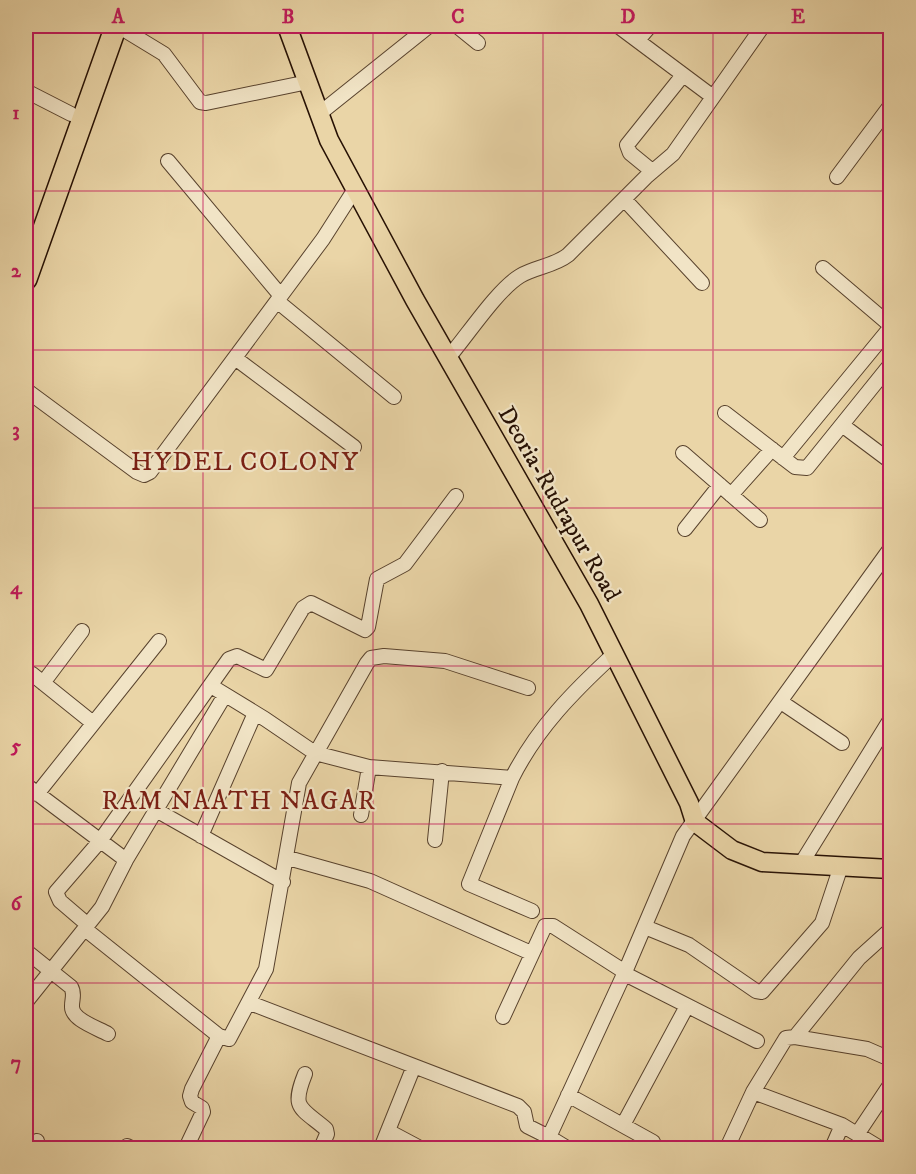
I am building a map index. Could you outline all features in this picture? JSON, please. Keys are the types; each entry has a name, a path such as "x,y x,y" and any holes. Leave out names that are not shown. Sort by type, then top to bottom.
{"highway":[{"path":"26,239 103,26"},
{"path":"26,279 117,26"}],"main road":[{"name":"Deoria-Rudrapur Road","path":"291,29 329,140 448,358 589,604 689,803 695,822"},
{"path":"695,822 732,850 762,862 891,869"}],"street":[{"path":"117,26 164,54 200,102 206,103 308,82"},
{"path":"319,114 429,26"},
{"path":"457,26 478,43"},
{"path":"618,26 713,97"},
{"path":"638,40 650,26"},
{"path":"448,358 511,283 533,270 561,261 652,171 673,154 763,26"},
{"path":"652,171 630,153 627,145 683,75"},
{"path":"26,91 71,114"},
{"path":"837,177 891,106"},
{"path":"168,161 279,298 394,397"},
{"path":"26,390 144,475 150,472 323,239 355,189"},
{"path":"624,200 702,284"},
{"path":"685,529 726,490 778,454 891,327 824,268"},
{"path":"235,358 354,447"},
{"path":"725,413 795,468 807,468 891,365"},
{"path":"842,425 891,461"},
{"path":"683,453 760,520"},
{"path":"456,496 405,564 377,579 368,627 365,630 311,603 303,608 266,670 234,655 100,841 56,892 60,901 87,927 219,1036 229,1039 266,969 288,858 299,783 371,658 384,656 445,661 528,688"},
{"path":"549,1137 625,973 683,836 891,549"},
{"path":"42,682 82,631"},
{"path":"37,794 159,641"},
{"path":"532,911 469,884 512,778 548,720 563,701 614,654"},
{"path":"26,673 32,674 93,723"},
{"path":"211,686 315,753 369,767 512,778"},
{"path":"26,1002 102,907 126,860 225,694"},
{"path":"781,702 842,743"},
{"path":"201,836 255,713"},
{"path":"801,864 891,720"},
{"path":"361,815 369,767"},
{"path":"435,840 442,771"},
{"path":"26,785 126,860"},
{"path":"156,810 283,882"},
{"path":"288,858 370,881 531,953"},
{"path":"645,927 689,945 756,991 762,992 822,923 841,866"},
{"path":"503,1017 540,932 548,925 625,973 757,1041"},
{"path":"795,1037 859,958 891,930"},
{"path":"26,951 71,987 74,993 71,1007 76,1016 108,1034"},
{"path":"250,1002 518,1106 524,1112 527,1126 567,1149"},
{"path":"623,1125 687,1006"},
{"path":"186,1149 203,1112 190,1096 219,1036"},
{"path":"727,1149 753,1092 780,1044 786,1038 795,1037 867,1049 891,1059"},
{"path":"381,1149 414,1066"},
{"path":"305,1074 297,1101 301,1108 326,1130 327,1134 321,1149"},
{"path":"858,1133 891,1085"},
{"path":"753,1092 842,1125 880,1149"},
{"path":"568,1095 652,1142 654,1149"},
{"path":"832,1149 842,1125"},
{"path":"387,1131 420,1149"}],"district":[{"name":"HYDEL COLONY","path":"245,462"},
{"name":"RAM NAATH NAGAR","path":"239,801"}]}
